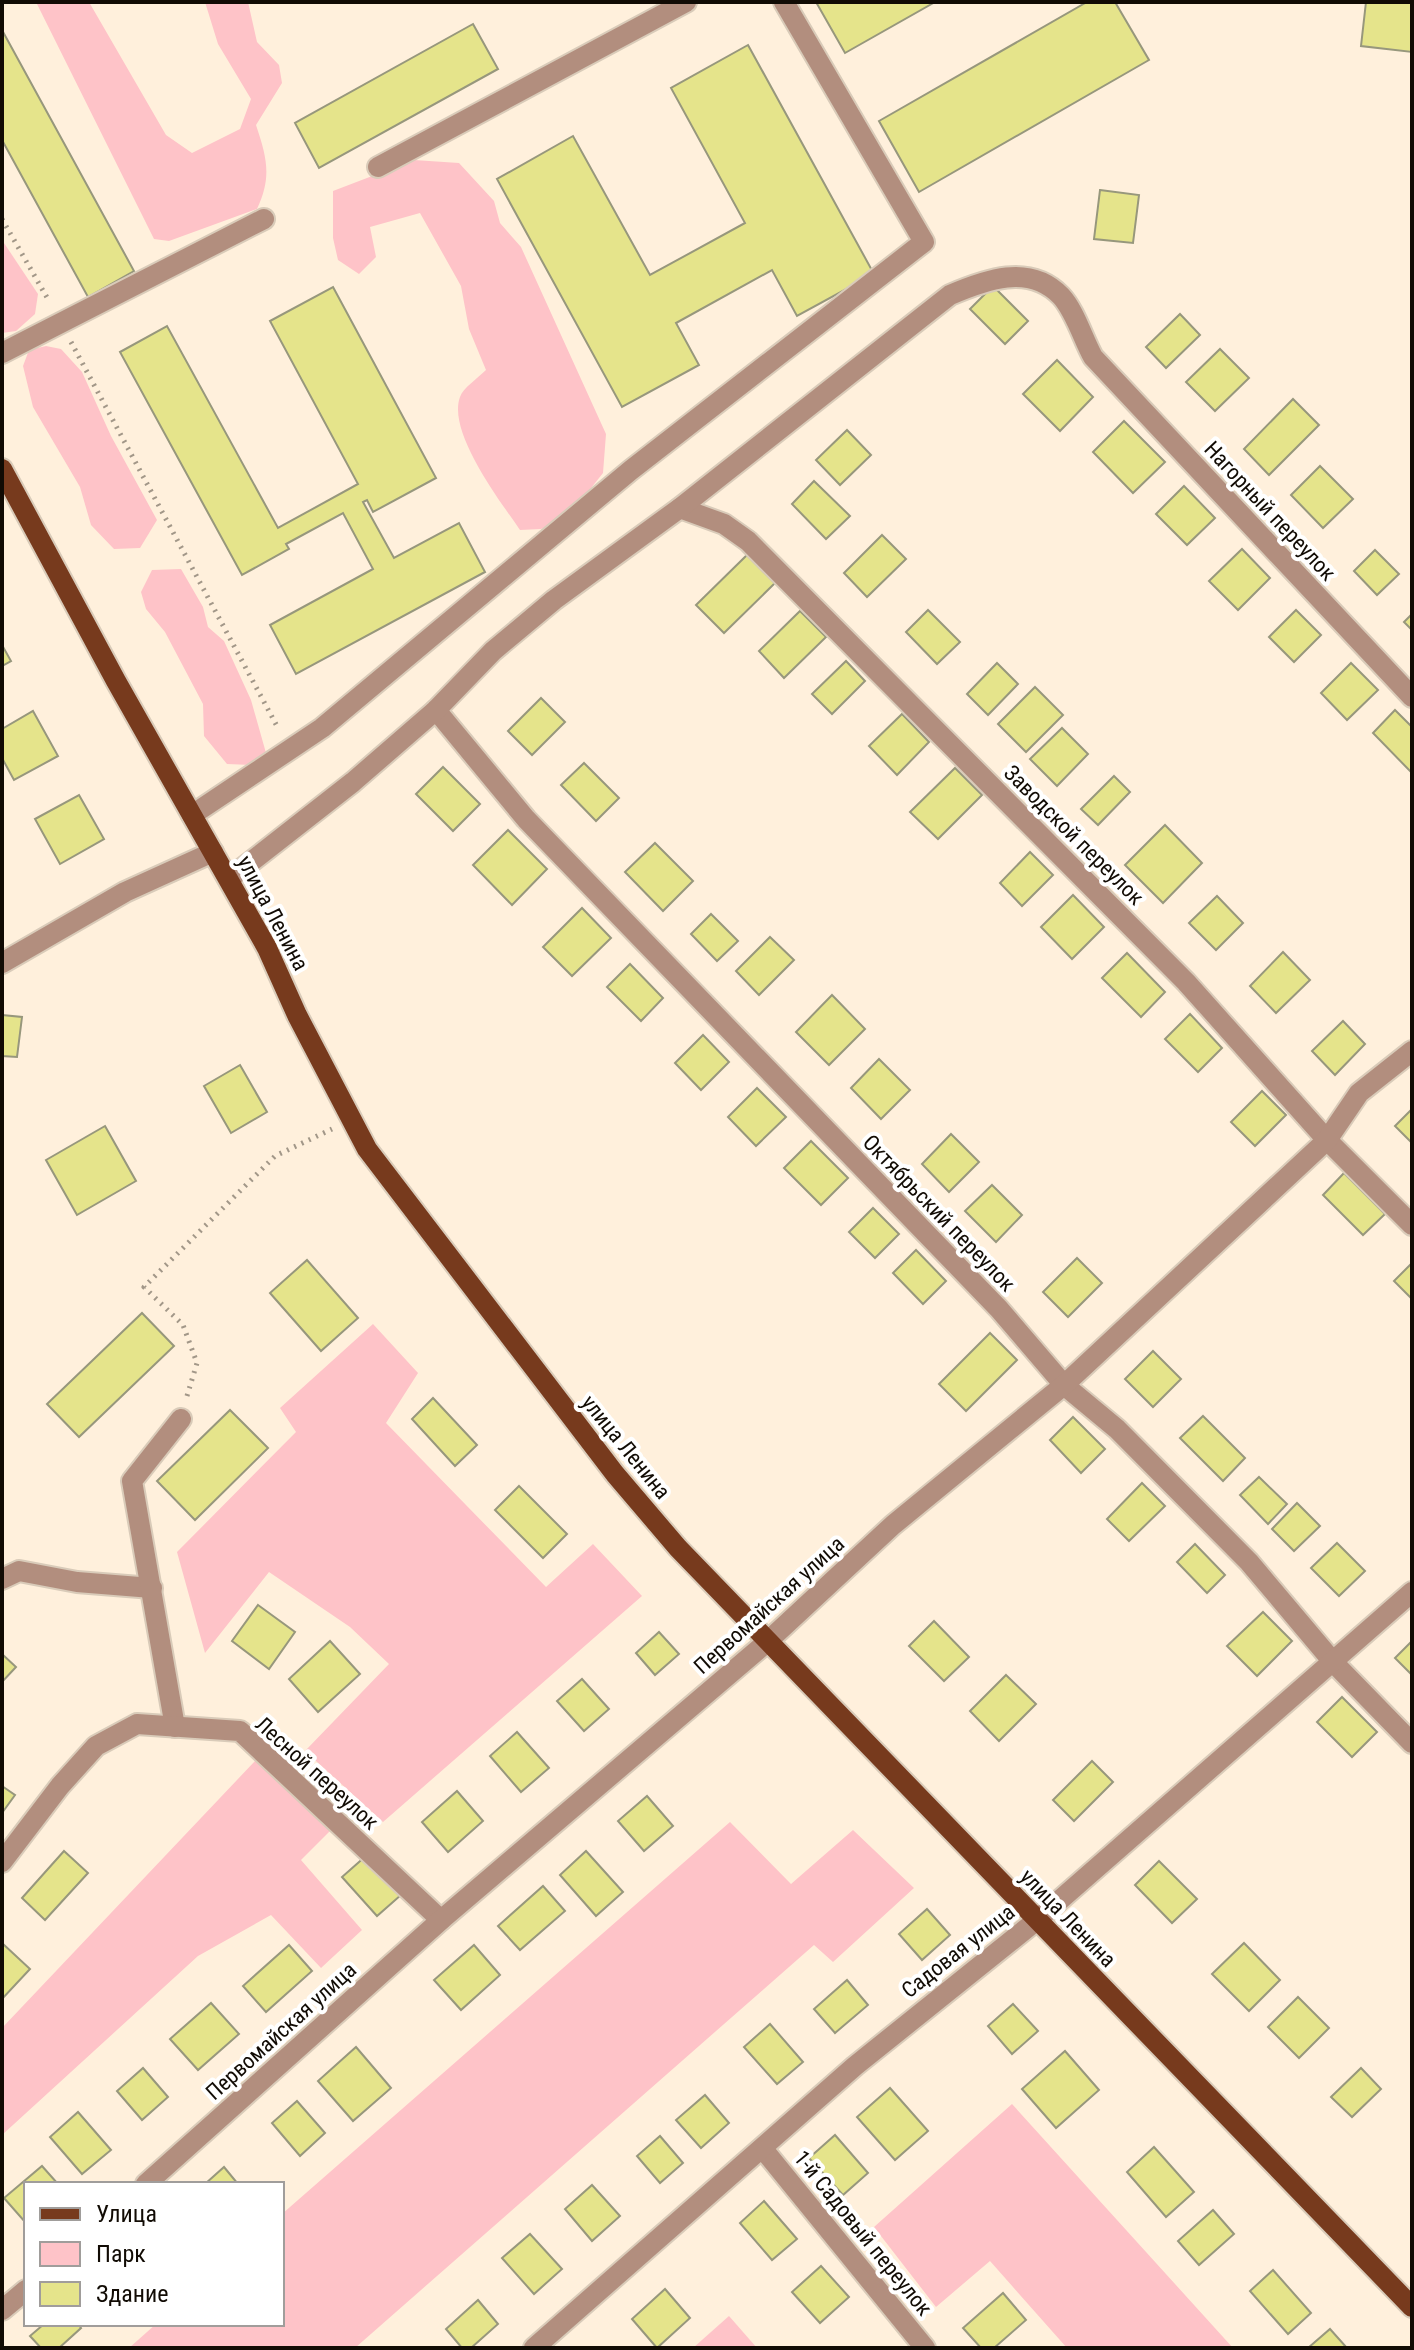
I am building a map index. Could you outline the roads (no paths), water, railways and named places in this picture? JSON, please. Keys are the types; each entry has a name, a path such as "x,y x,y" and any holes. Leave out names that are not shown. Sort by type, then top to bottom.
{"main road":[{"name":"улица Ленина","path":"2,469 267,948 351,1120 415,1216 615,1474 678,1548 1412,2307"}],"street":[{"path":"378,167 686,2"},
{"path":"192,815 322,728 631,470 924,242 784,2"},
{"path":"2,353 264,219"},
{"name":"Нагорный переулок","path":"229,879 353,782 436,710 493,651 554,600 680,508 950,295 988,279 1014,277 1041,281 1062,297 1093,357 1412,697"},
{"name":"Заводской переулок","path":"680,508 724,524 748,541 1186,982 1327,1140 1412,1225"},
{"name":"Октябрьский переулок","path":"436,710 526,819 999,1309 1064,1385 1117,1429 1249,1562 1334,1663 1412,1743"},
{"path":"2,963 125,892 213,852"},
{"name":"Первомайская улица","path":"148,2182 441,1920 767,1642 893,1525 1064,1385 1327,1140 1359,1093 1412,1051"},
{"path":"175,1727 132,1481 181,1419"},
{"path":"2,1579 19,1571 77,1582 152,1588"},
{"name":"Садовая улица","path":"534,2348 930,2003 1037,1920 1412,1592"},
{"name":"Лесной переулок","path":"2,1862 60,1786 96,1746 137,1724 240,1731 441,1920"},
{"name":"1-й Садовый переулок","path":"763,2149 925,2348"},
{"path":"2,2310 24,2292"}]}
